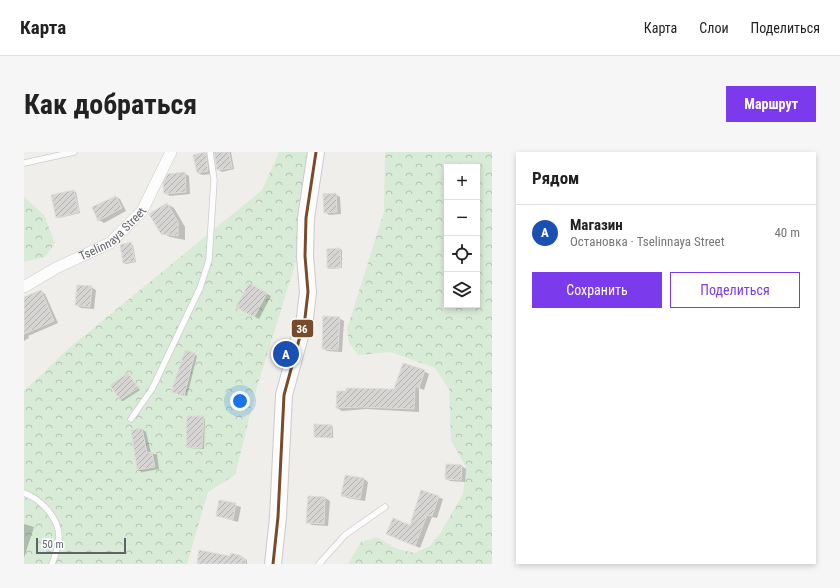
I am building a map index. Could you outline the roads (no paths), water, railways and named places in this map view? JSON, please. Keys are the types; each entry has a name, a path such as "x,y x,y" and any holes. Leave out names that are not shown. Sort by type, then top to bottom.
{"street":[{"name":"Tselinnaya Street","path":"24,287 56,268 110,243 142,211 171,152"},
{"path":"273,564 278,517 284,395 305,318 308,292 305,256 306,218 316,152"}],"lane":[{"path":"24,163 74,152"},
{"path":"131,419 152,389 200,288 209,260 214,180 210,152"},
{"path":"24,493 31,495 46,508 57,522 59,537 52,564"},
{"path":"319,564 345,535 385,507"}],"place":[{"name":"Магазин","path":"286,354"}]}
